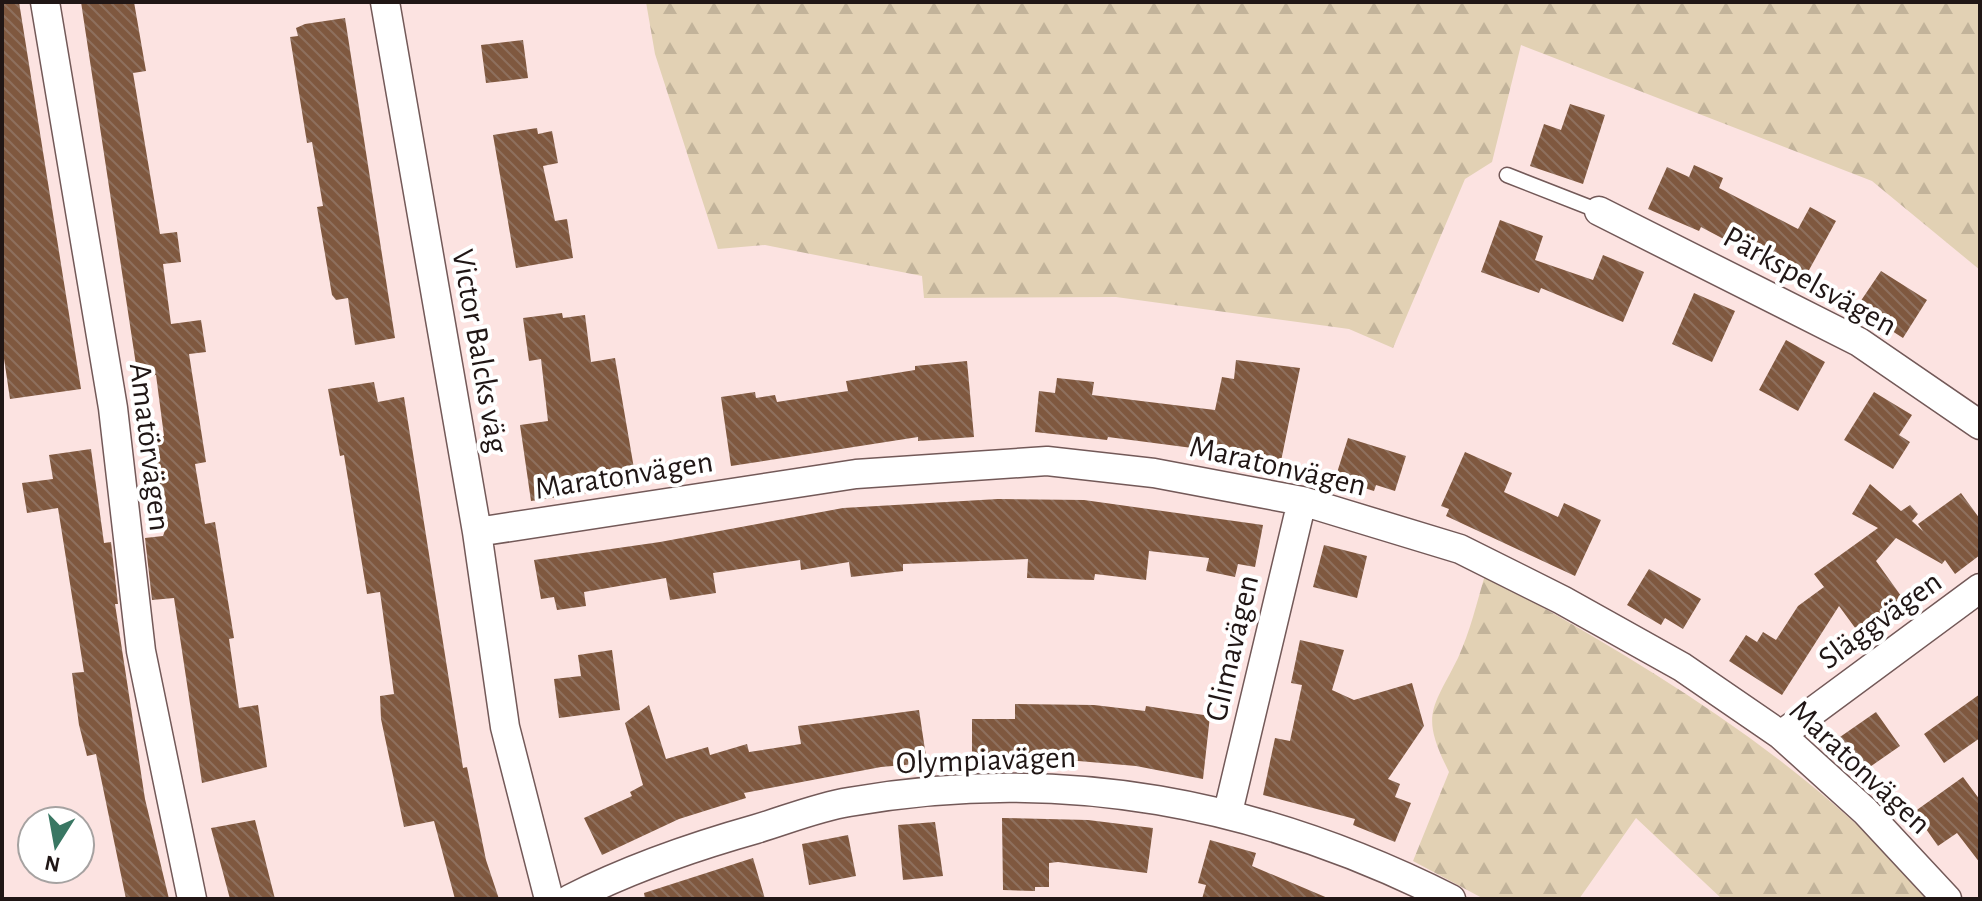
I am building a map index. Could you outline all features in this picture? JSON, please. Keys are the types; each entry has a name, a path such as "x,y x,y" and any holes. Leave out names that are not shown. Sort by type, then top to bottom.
{"street":[{"name":"Amatörvägen","path":"45,2 113,408 141,651 192,899"},
{"name":"Victor Balcks väg","path":"385,2 477,532 505,727 549,899"},
{"name":"Pärkspelsvägen","path":"1599,211 1859,342 1980,425"},
{"name":"Maratonvägen","path":"477,532 856,474 1047,461 1154,473 1302,501 1460,549 1562,600 1682,667 1781,735 1865,811 1947,899"},
{"name":"Glimavägen","path":"1228,812 1302,501"},
{"name":"Släggvägen","path":"1781,735 1980,588"},
{"name":"Olympiavägen","path":"570,899 684,850 847,802 938,791 1036,786 1099,791 1228,812 1324,842 1451,899"}],"lane":[{"path":"1507,175 1599,211"}],"green space":[{"path":"646,2 1980,2 1980,270 1872,181 1521,45 1492,162 1465,179 1393,348 1349,329 1116,297 924,298 922,276 765,245 718,249 655,54"},
{"path":"1485,575 1678,688 1769,752 1865,832 1926,899 1722,899 1636,818 1579,899 1484,899 1413,861 1449,772 1435,737 1433,713 1466,638"}],"building":[{"path":"2,2 19,2 81,389 10,399 2,345"},
{"path":"81,2 134,2 146,71 133,73 160,234 177,232 181,262 163,264 171,324 201,320 206,352 189,354 206,462 195,464 205,524 215,522 234,638 229,639 239,708 258,705 267,767 202,783 174,598 152,600 145,538 163,536 165,530 150,439 164,436 156,375 138,378"},
{"path":"345,18 395,338 355,345 348,298 336,300 332,295 317,207 323,206 312,142 307,143 290,37 298,36 296,28 305,24"},
{"path":"523,40 528,78 486,83 481,45"},
{"path":"1570,104 1605,115 1583,184 1530,166 1544,124 1561,130"},
{"path":"537,128 538,134 552,131 558,163 543,166 555,221 567,219 573,258 516,268 493,135"},
{"path":"1694,165 1723,178 1719,188 1798,229 1810,207 1836,221 1803,281 1701,227 1699,231 1648,209 1667,167 1689,177"},
{"path":"1500,220 1543,236 1535,260 1593,280 1603,255 1644,272 1623,322 1541,288 1539,293 1481,272"},
{"path":"1881,271 1927,300 1903,338 1856,308"},
{"path":"1694,293 1735,311 1712,362 1672,344"},
{"path":"562,313 563,318 585,315 591,362 615,358 637,486 531,501 520,425 548,421 541,359 529,361 523,318"},
{"path":"1786,340 1825,362 1798,411 1759,390"},
{"path":"1236,360 1300,368 1280,466 1200,449 1108,437 1107,440 1035,432 1039,391 1055,393 1057,378 1094,382 1092,395 1215,410 1222,377 1234,379"},
{"path":"967,361 974,437 918,441 918,437 731,466 721,397 755,392 756,398 775,395 777,402 848,391 846,381 915,370 915,366"},
{"path":"374,382 378,402 404,397 463,768 467,767 486,860 499,899 455,899 434,821 404,827 381,719 380,696 394,694 380,592 367,594 344,455 340,456 328,389"},
{"path":"1874,392 1912,415 1899,435 1910,442 1893,469 1844,440"},
{"path":"1348,438 1406,456 1395,491 1376,485 1374,491 1335,479"},
{"path":"91,449 104,543 111,542 118,604 115,604 145,799 169,899 126,899 96,754 87,756 79,725 72,673 84,672 58,508 27,513 22,483 53,479 49,455"},
{"path":"1465,452 1512,473 1504,492 1558,517 1564,503 1601,520 1575,576 1446,516 1449,509 1441,506"},
{"path":"1870,484 1901,511 1910,505 1918,514 1912,521 1923,531 1918,524 1961,493 1980,519 1980,555 1955,574 1945,560 1942,564 1896,538 1876,561 1909,607 1864,640 1839,606 1782,695 1729,661 1746,635 1757,642 1763,632 1776,640 1798,606 1824,587 1814,574 1878,528 1852,514"},
{"path":"998,499 1084,500 1263,525 1255,567 1238,564 1235,577 1206,571 1209,558 1149,551 1146,580 1095,574 1094,580 1027,578 1028,559 903,564 903,571 851,577 849,562 801,570 800,560 713,573 716,593 670,600 666,578 584,592 586,606 557,610 554,597 541,599 534,560 660,542 843,508"},
{"path":"1324,545 1367,556 1357,598 1313,587"},
{"path":"1649,569 1701,599 1683,629 1665,618 1661,625 1627,605"},
{"path":"1300,640 1344,650 1332,690 1354,700 1412,683 1424,726 1388,779 1400,784 1395,797 1411,803 1395,842 1353,825 1355,819 1263,795 1275,738 1290,741 1302,685 1291,683"},
{"path":"612,650 620,710 559,718 554,679 581,676 578,655"},
{"path":"1980,694 1980,738 1944,763 1924,734"},
{"path":"1015,704 1094,705 1145,711 1146,706 1210,716 1203,779 1136,766 1021,756 1021,761 972,760 972,719 1015,719"},
{"path":"649,705 666,759 708,747 710,755 747,744 749,752 801,744 798,726 919,710 927,763 881,767 744,793 746,798 679,819 602,855 584,818 632,796 630,792 643,785 625,723"},
{"path":"1876,712 1900,746 1864,771 1840,737"},
{"path":"1963,777 1980,800 1980,863 1957,833 1938,846 1914,812"},
{"path":"1002,818 1088,820 1153,828 1147,873 1049,863 1049,887 1035,887 1035,891 1003,890"},
{"path":"255,820 275,899 230,899 211,828"},
{"path":"935,822 943,876 903,880 898,825"},
{"path":"848,835 856,876 809,885 802,844"},
{"path":"1210,840 1256,853 1252,866 1330,899 1202,899 1206,885 1198,883"},
{"path":"753,858 765,899 645,899 644,893"}]}
